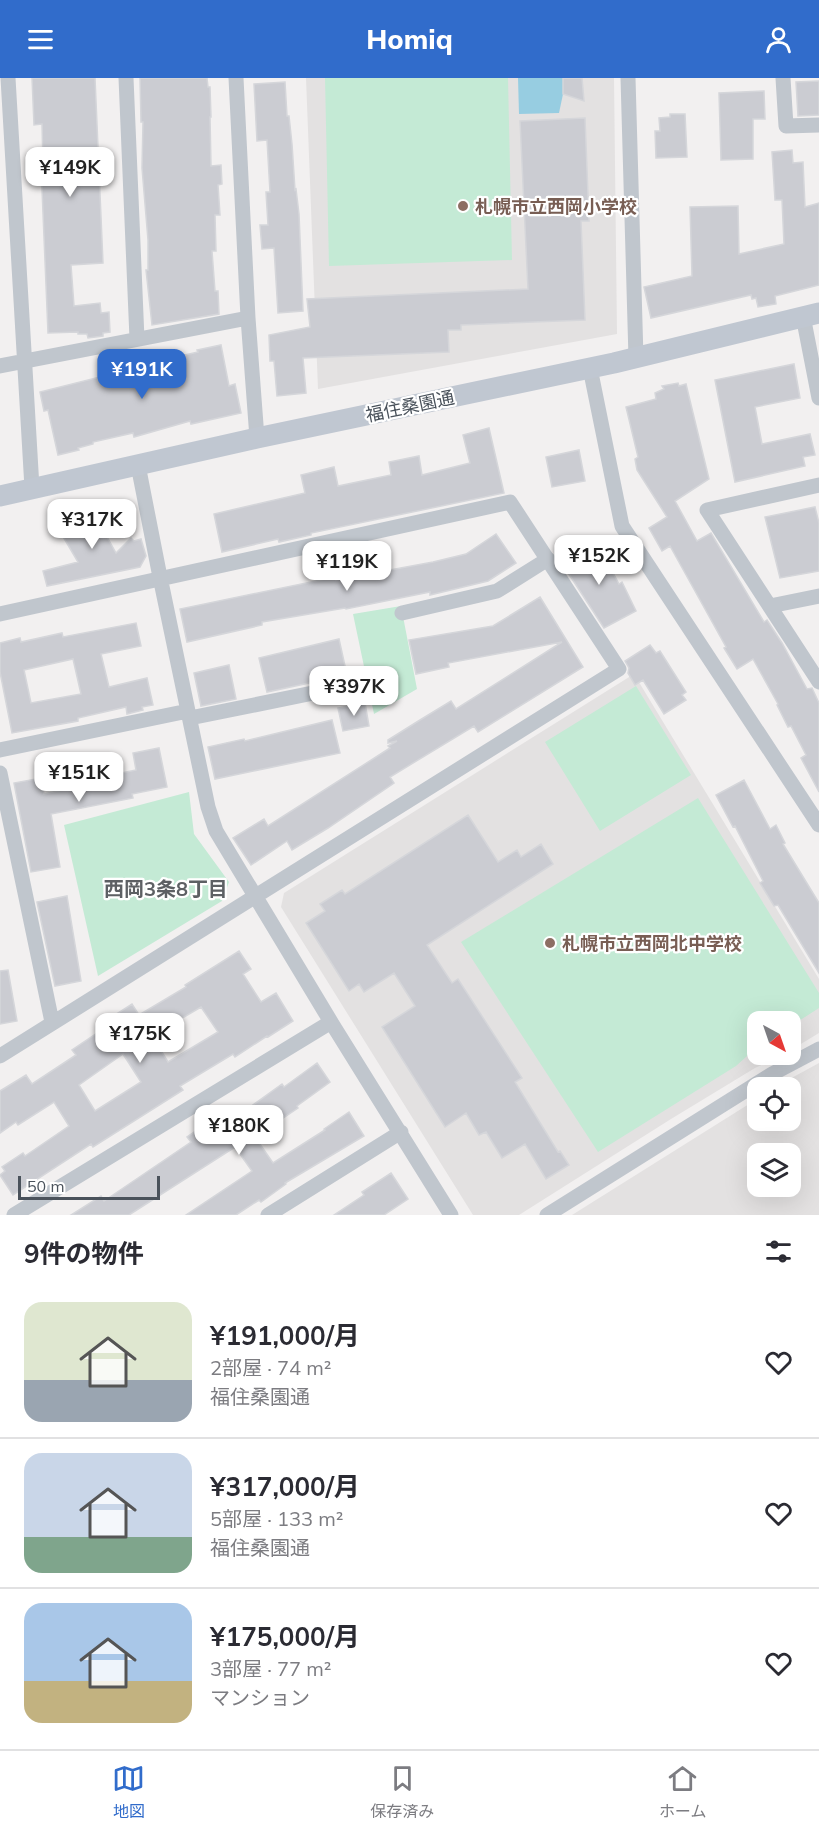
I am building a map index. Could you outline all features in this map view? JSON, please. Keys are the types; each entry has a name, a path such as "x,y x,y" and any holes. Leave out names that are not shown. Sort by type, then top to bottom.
{"street":[{"path":"8,78 32,488"},
{"path":"126,78 137,339"},
{"path":"236,78 248,318 257,438"},
{"path":"628,78 636,358"},
{"path":"783,78 786,126 819,125"},
{"path":"811,315 819,398"},
{"name":"福住桑園通","path":"0,496 257,438 636,358 811,315"},
{"path":"0,366 248,318"},
{"path":"590,368 622,526 819,825"},
{"path":"138,465 208,807 216,831 451,1215"},
{"path":"819,485 707,510 819,682"},
{"path":"0,614 160,577 510,502 619,669 0,1056"},
{"path":"402,613 497,591 548,559"},
{"path":"770,606 819,596"},
{"path":"0,750 367,682"},
{"path":"0,773 52,1022"},
{"path":"14,1215 331,1022"},
{"path":"547,1215 772,1074 819,1049"},
{"path":"268,1215 401,1132"}],"shaded area":[{"name":"札幌市立西岡小学校","path":"306,78 614,78 617,334 318,389"},
{"name":"札幌市立西岡北中学校","path":"634,674 819,979 819,1033 801,1044 801,1011 747,1011 747,1065 761,1065 519,1215 473,1215 281,907 284,893"},
{"path":"819,1063 819,1215 572,1215 747,1105 747,1131 801,1131 801,1077 793,1077"}],"green space":[{"path":"325,78 508,78 512,260 329,266"},
{"path":"401,606 417,689 374,714 353,614"},
{"path":"636,686 691,775 600,831 545,742"},
{"path":"189,792 194,834 229,882 222,901 98,976 64,825"},
{"path":"698,798 819,993 819,1008 801,1020 801,1011 747,1011 747,1056 736,1066 598,1152 461,942"}],"water":[{"path":"518,78 563,78 563,94 559,113 519,114"}],"building":[{"path":"32,78 95,78 103,263 71,265 74,306 100,303 101,313 109,312 110,332 103,333 103,336 88,338 87,334 78,334 78,332 48,333 41,165 43,165 42,124 34,125"},
{"path":"140,78 207,78 208,87 210,87 211,166 221,165 222,184 218,185 220,215 215,215 216,251 212,251 219,314 152,325 146,270 148,270 148,240 142,168 143,122 141,122"},
{"path":"563,78 582,78 584,101 563,94"},
{"path":"819,81 819,115 798,116 796,82"},
{"path":"285,82 299,214 303,311 278,313 274,248 262,249 260,225 268,225 266,192 270,192 267,140 257,141 254,84"},
{"path":"764,91 765,119 753,119 753,159 721,160 719,93"},
{"path":"670,114 685,114 687,157 656,158 655,131 660,131 659,118 670,117"},
{"path":"585,118 589,221 581,221 585,320 461,325 461,330 448,330 449,352 303,358 306,393 277,396 274,361 270,361 269,335 310,327 307,299 528,289 520,121"},
{"path":"792,150 793,163 803,162 805,207 819,203 819,285 775,296 776,304 758,307 756,298 752,299 751,295 651,318 644,287 692,276 690,207 738,206 739,254 784,244 782,200 775,200 772,152"},
{"path":"221,345 229,386 235,384 241,413 191,424 190,421 134,437 133,433 93,442 93,444 78,448 79,450 58,455 48,410 44,411 40,392 116,373 116,370 141,364 142,367"},
{"path":"794,364 800,398 755,407 762,444 810,434 815,455 803,457 805,466 735,482 715,380"},
{"path":"678,383 679,386 686,384 709,479 675,501 697,541 711,533 764,622 767,620 782,643 807,689 812,688 819,703 819,792 801,758 806,755 791,726 788,727 753,659 737,669 670,546 662,551 649,528 667,517 637,470 635,459 638,457 626,407 656,399 655,393 664,389 662,386"},
{"path":"489,428 504,493 311,533 311,535 279,542 278,539 222,552 214,514 305,493 301,475 334,467 338,486 391,475 389,462 419,456 422,475 470,463 463,435"},
{"path":"579,450 585,481 552,487 546,457"},
{"path":"815,507 819,523 819,571 780,578 765,517"},
{"path":"91,508 116,553 131,538 134,541 141,539 146,556 140,567 47,586 43,571 78,562 52,518"},
{"path":"496,534 516,563 488,581 430,595 430,592 346,609 262,622 262,625 187,642 180,609 335,577 336,580 433,562 466,554"},
{"path":"597,543 619,584 622,582 636,611 604,628 561,562"},
{"path":"540,597 583,667 478,732 474,726 390,777 394,783 292,850 287,841 251,865 233,838 264,819 268,826 390,748 388,746 397,741 388,743 388,740 451,701 456,709 562,642 448,663 449,667 416,674 409,640 493,626"},
{"path":"136,623 141,646 101,654 109,687 147,678 153,705 127,714 126,707 78,718 78,721 12,733 0,672 0,643 20,638 21,642 62,633 63,637","holes":["73,659 81,694 31,703 24,670"]},
{"path":"339,639 347,675 267,692 259,658"},
{"path":"650,645 656,653 660,651 686,692 682,695 686,700 664,714 643,680 635,685 628,673 629,668 625,661"},
{"path":"229,665 236,699 201,706 194,673"},
{"path":"365,703 369,726 343,731 338,708"},
{"path":"332,720 340,753 215,779 208,747 244,739 245,741"},
{"path":"159,748 167,787 132,794 133,798 51,814 60,867 31,872 14,783 41,778 44,794 93,783 92,779 136,770 133,753"},
{"path":"744,780 770,829 776,825 785,843 783,844 819,903 819,973 778,905 774,906 760,883 763,881 735,826 733,827 716,795"},
{"path":"468,815 498,862 517,850 521,857 541,844 553,864 427,945 452,983 458,979 522,1078 515,1082 558,1152 560,1151 569,1165 546,1179 525,1144 502,1158 486,1132 479,1135 466,1113 445,1127 382,1027 415,1006 394,973 364,992 359,984 349,991 306,923 325,911 320,904 342,890 345,894"},
{"path":"67,896 81,981 55,986 37,902"},
{"path":"239,951 251,969 243,974 261,1002 276,993 293,1021 235,1057 233,1054 180,1086 183,1090 93,1147 91,1144 13,1195 0,1175 5,1171 2,1167 23,1153 25,1156 69,1126 54,1102 18,1125 16,1122 0,1133 0,1091 26,1075 32,1084 76,1055 72,1050 106,1027 104,1022 132,1004 139,1015 186,987 185,985","holes":["201,1007 218,1032 168,1062 152,1036","123,1054 141,1082 95,1111 79,1085"]},
{"path":"8,970 17,1021 0,1024 0,971"},
{"path":"317,1063 330,1082 297,1106 298,1108 255,1137 273,1163 349,1112 364,1136 285,1183 261,1202 259,1200 236,1215 186,1215 252,1171 235,1147 129,1215 71,1215 101,1196 104,1201 191,1142 187,1137 203,1126 210,1136 282,1084 284,1087"},
{"path":"391,1173 408,1199 384,1215 334,1215 364,1195 362,1192"}],"place":[{"name":"札幌市立西岡小学校","path":"463,206"},
{"name":"札幌市立西岡北中学校","path":"550,943"}],"district":[{"name":"西岡3条8丁目","path":"166,888"}]}
